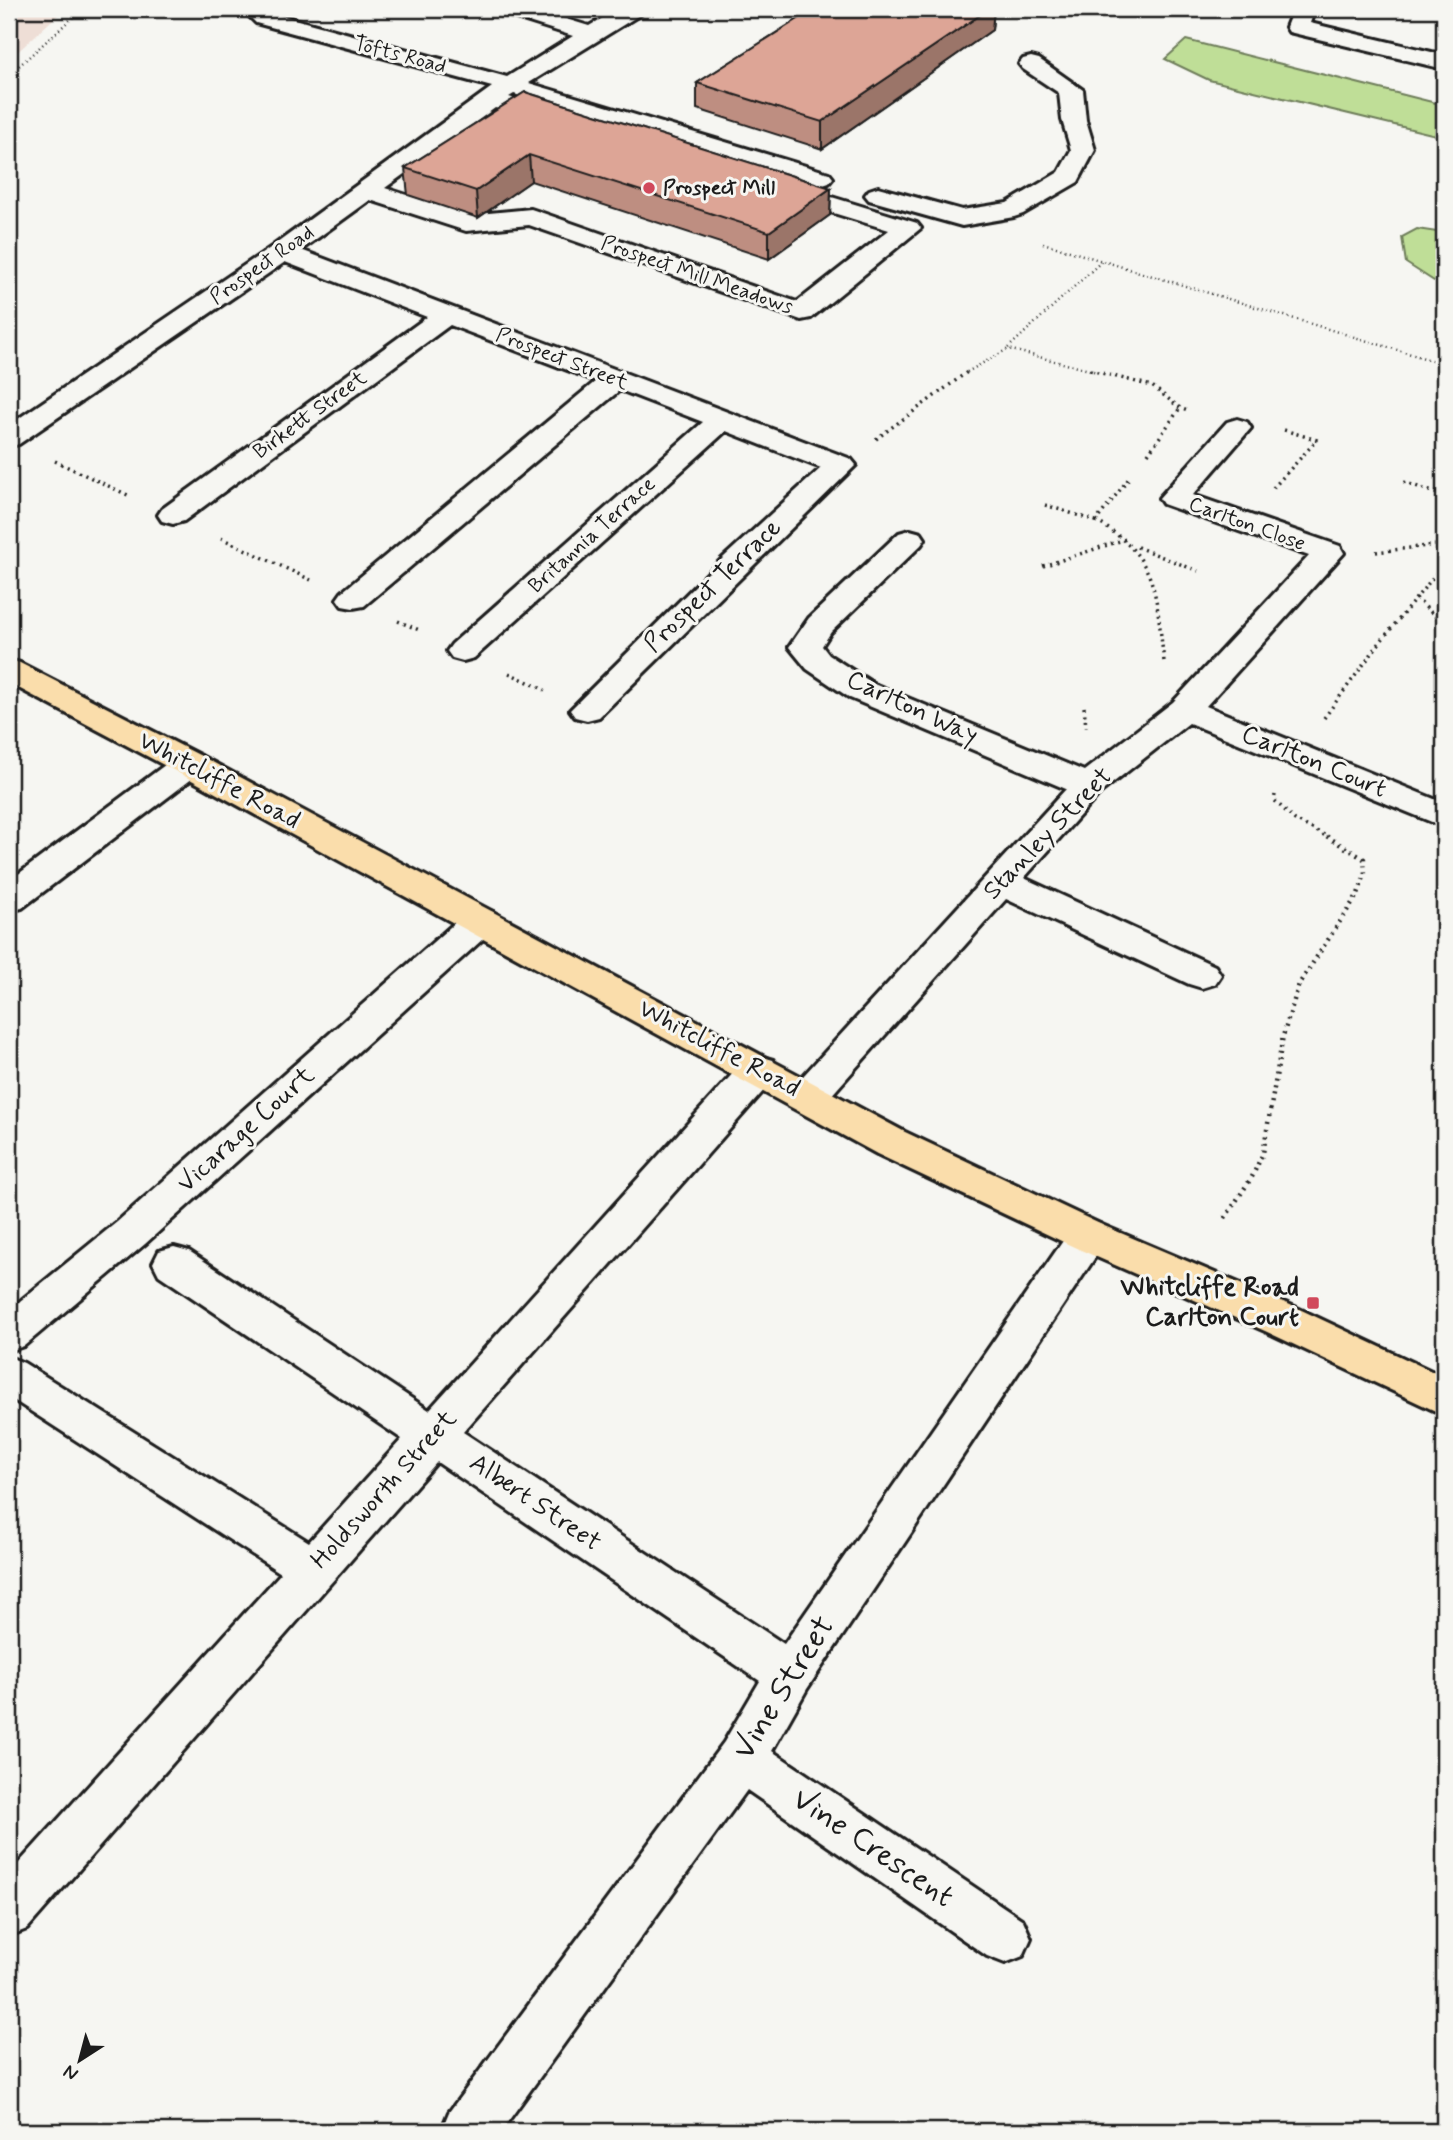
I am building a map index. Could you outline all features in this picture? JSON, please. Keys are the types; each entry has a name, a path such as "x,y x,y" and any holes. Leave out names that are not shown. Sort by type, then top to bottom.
{"main road":[{"name":"Whitcliffe Road","path":"9,670 189,764 891,1143 1088,1236 1444,1396"}],"street":[{"name":"Tofts Road","path":"253,9 264,18 501,92"},
{"path":"511,9 590,34"},
{"name":"Prospect Road","path":"9,438 282,252 501,92 633,9"},
{"path":"1304,9 1297,27 1444,62"},
{"path":"501,92 962,218 1014,209 1069,177 1083,150 1074,120 1071,90 1031,64"},
{"name":"Prospect Mill Meadows","path":"366,190 466,223 531,218 801,312 908,229 501,92"},
{"name":"Prospect Street","path":"282,252 841,465"},
{"name":"Birkett Street","path":"173,515 447,315"},
{"path":"353,599 616,379"},
{"name":"Britannia Terrace","path":"463,651 722,420"},
{"name":"Carlton Close","path":"1237,428 1174,498 1329,553"},
{"name":"Prospect Terrace","path":"587,710 735,564 841,465"},
{"name":"Carlton Way","path":"910,539 820,625 805,648 818,662 862,691 1088,785"},
{"name":"Stanley Street","path":"807,1097 1088,785 1185,709 1329,553"},
{"name":"Carlton Court","path":"1185,709 1444,816"},
{"path":"9,899 189,764"},
{"path":"1001,882 1202,975"},
{"name":"Vicarage Court","path":"9,1334 131,1233 480,921"},
{"name":"Holdsworth Street","path":"9,1911 759,1070"},
{"name":"Vine Street","path":"468,2131 741,1758 790,1674 1088,1236"},
{"name":"Albert Street","path":"174,1263 790,1674"},
{"path":"9,1375 313,1569"},
{"name":"Vine Crescent","path":"741,1758 1005,1938"}],"path":[{"path":"9,75 82,9"},
{"path":"962,218 1444,364"},
{"path":"841,465 956,379 1007,349 1102,261"},
{"path":"1007,349 1152,386 1180,408 1237,428"},
{"path":"1143,461 1180,408"},
{"path":"47,457 587,710"},
{"path":"1096,521 1135,471"},
{"path":"1404,482 1444,496"},
{"path":"1045,505 1096,521 1127,538 1136,547 1153,582 1165,664"},
{"path":"1043,566 1127,538"},
{"path":"1387,552 1444,544"},
{"path":"1136,547 1198,571"},
{"path":"1224,1218 1263,1153 1283,1036 1299,984 1359,894 1365,874 1364,859 1340,843 1295,820 1274,800 1278,781 1444,564"},
{"path":"1416,598 1444,625"},
{"path":"1084,707 1087,732"}],"shaded area":[{"path":"9,9 64,9 9,60"}],"green space":[{"path":"1186,40 1444,105 1444,137 1209,80 1165,59"},
{"path":"1417,229 1444,233 1444,281 1434,281 1406,263 1402,237"}],"building":[{"path":"814,9 989,9 822,122 697,83"},
{"path":"525,92 831,188 769,232 529,155 476,191 405,168"}],"place":[{"name":"Prospect Mill","path":"649,188"},
{"name":"Whitcliffe Road Carlton Court","path":"1313,1303"}]}
